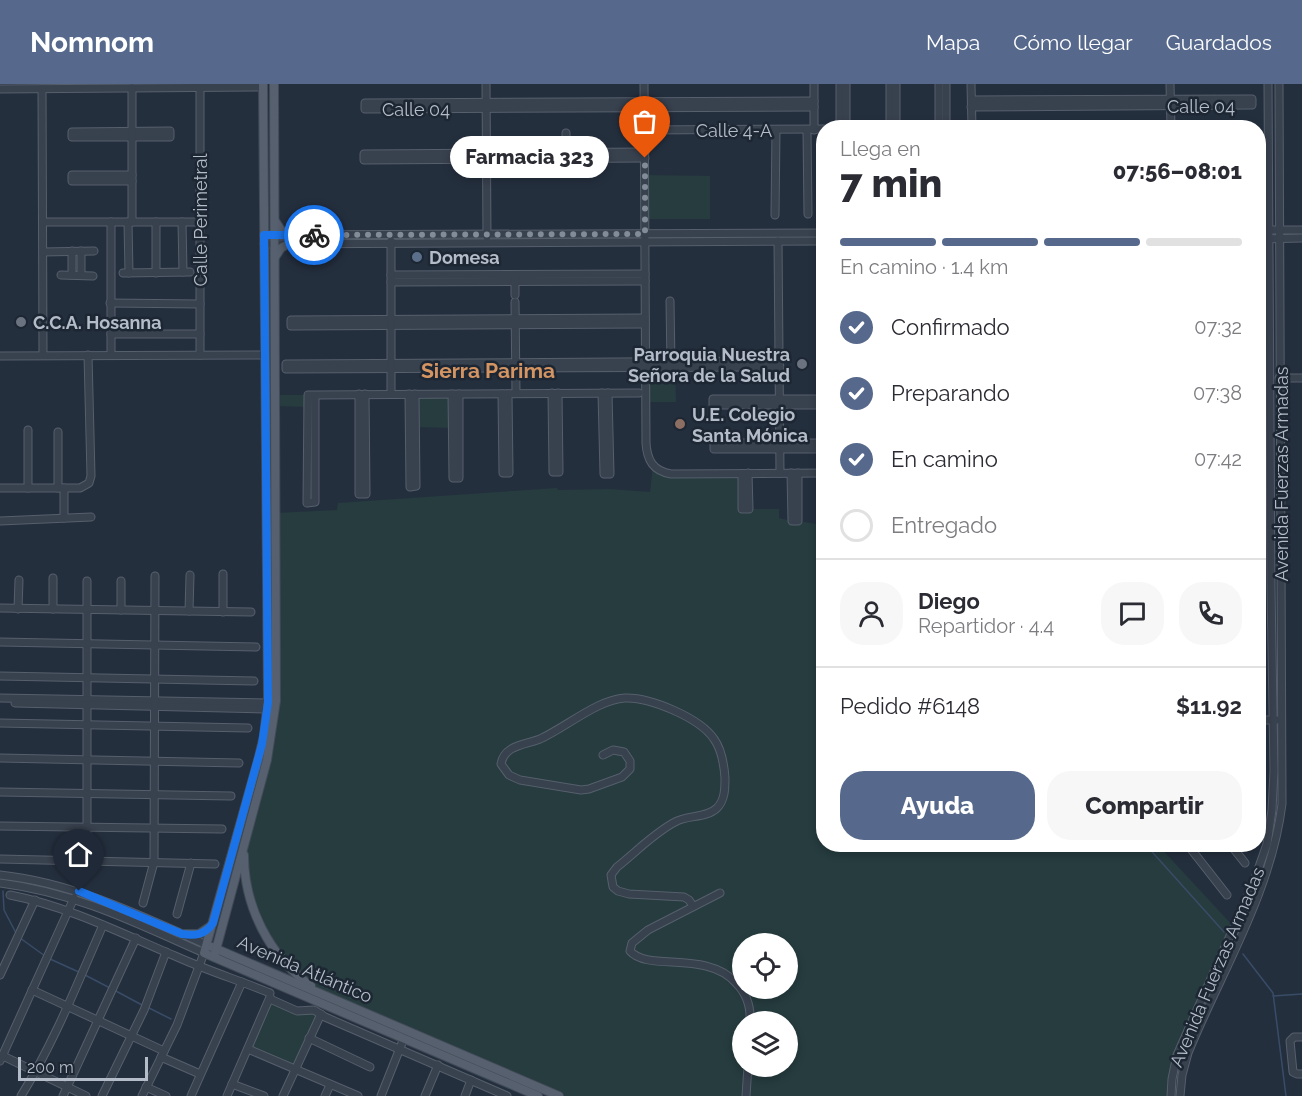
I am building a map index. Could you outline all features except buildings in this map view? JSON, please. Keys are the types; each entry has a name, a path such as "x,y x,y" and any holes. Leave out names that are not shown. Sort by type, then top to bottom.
{"main road":[{"path":"263,86 268,706 259,757 205,949 215,953 270,750 276,701 274,84"},
{"path":"274,218 289,239 275,258"},
{"path":"244,843 246,883 251,903 263,931 289,967 326,996"},
{"path":"182,934 199,934 206,931 213,923"},
{"name":"Avenida Atlántico","path":"215,953 273,982 538,1096"},
{"name":"Avenida Atlántico","path":"215,953 326,996 559,1096"}],"street":[{"path":"486,84 487,239"},
{"path":"644,84 645,365 648,459 663,472 671,474 816,473"},
{"path":"808,214 814,84"},
{"path":"840,84 845,120"},
{"path":"841,120 846,84"},
{"path":"890,84 890,120"},
{"path":"896,84 896,120"},
{"path":"939,84 939,120"},
{"path":"946,84 946,120"},
{"path":"971,84 972,120"},
{"path":"1170,84 1171,120"},
{"name":"Avenida Fuerzas Armadas","path":"1266,847 1273,794 1268,84"},
{"name":"Avenida Fuerzas Armadas","path":"1180,1096 1182,1075 1188,1053 1254,904 1274,849 1282,804 1279,84"},
{"name":"Calle Perimetral","path":"200,86 200,355"},
{"path":"0,89 263,86"},
{"path":"132,88 132,178 126,273 187,272 182,222"},
{"path":"42,89 43,356"},
{"name":"Calle 04","path":"972,103 1212,102 1252,99 1252,105 1212,102"},
{"name":"Calle 04","path":"486,105 365,109 365,104 814,104"},
{"name":"Calle 4-A","path":"645,130 816,130"},
{"path":"775,215 776,130"},
{"path":"72,132 132,134 72,137 72,132"},
{"path":"566,133 566,156"},
{"path":"486,156 364,160 364,154 645,155"},
{"path":"72,176 132,178 72,181 72,176"},
{"path":"1266,219 1269,213"},
{"path":"1280,215 1287,227 1294,230"},
{"path":"42,222 200,222"},
{"path":"111,222 111,355"},
{"path":"156,222 156,273"},
{"path":"1266,230 1302,230"},
{"path":"264,240 645,238 816,233"},
{"path":"645,238 816,241"},
{"path":"1266,238 1302,238"},
{"path":"1280,255 1284,246 1294,238"},
{"path":"391,239 391,394"},
{"path":"778,241 780,473"},
{"path":"1266,246 1270,251"},
{"path":"72,251 72,275"},
{"path":"81,251 81,275"},
{"path":"43,252 94,251"},
{"path":"61,275 93,276"},
{"path":"391,278 645,277"},
{"path":"508,394 509,473 503,473 508,394 516,365 515,278"},
{"path":"670,301 671,364"},
{"path":"110,303 200,304"},
{"path":"391,322 291,326 291,320 645,321"},
{"path":"111,334 200,334"},
{"path":"0,356 265,355"},
{"path":"0,488 84,487 91,480 88,356"},
{"path":"391,366 286,363 286,369 391,366 780,364"},
{"path":"1270,379 1302,378"},
{"path":"555,393 560,472 553,472 555,393"},
{"path":"605,393 610,474 604,474 605,393"},
{"path":"312,395 639,393"},
{"path":"362,394 366,494 359,494 362,394"},
{"path":"412,394 416,486 410,487 412,394"},
{"path":"455,394 459,478 453,478 455,394"},
{"path":"312,395 315,502 308,503 312,395"},
{"path":"816,400 780,402 713,405 713,399 780,402 816,404"},
{"path":"28,430 28,488"},
{"path":"58,432 64,518"},
{"path":"816,443 780,446 714,449 714,443 780,446 816,448"},
{"path":"795,473 798,521 792,521 795,473"},
{"path":"0,521 91,517"},
{"path":"223,612 224,574"},
{"path":"189,611 190,575"},
{"path":"143,903 154,862 155,576"},
{"path":"53,578 53,609"},
{"path":"18,609 19,580"},
{"path":"87,581 87,861"},
{"path":"121,581 121,610"},
{"path":"0,608 251,612"},
{"path":"0,642 256,647"},
{"path":"0,676 254,681"},
{"path":"603,755 613,750 624,752 630,761 628,772 622,777 584,790 520,780 509,775 501,764 504,755 510,749 541,738 602,704 620,698 637,698 654,702 698,724 715,740 722,757 724,771 724,795 720,806 711,812 685,817 674,822 617,867 611,875 613,887 622,893 684,897 693,906"},
{"path":"0,700 268,706"},
{"path":"1266,720 1282,720"},
{"path":"0,723 248,728"},
{"path":"0,758 239,763"},
{"path":"0,792 231,796"},
{"path":"0,826 222,829"},
{"path":"1193,852 1227,895"},
{"path":"1236,852 1245,863"},
{"name":"Avenida Fuerzas Armadas","path":"1171,1096 1177,1055 1248,895 1264,852"},
{"path":"0,859 215,864"},
{"path":"177,914 191,863"},
{"path":"0,875 79,891 182,934 205,949"},
{"path":"0,883 74,898 205,949"},
{"path":"720,893 638,936 632,943 630,951 641,958 705,965 725,972 747,997 750,1011"},
{"path":"10,895 35,900 136,938 242,982 297,1011 311,1009 471,1080 496,1094 507,1096"},
{"path":"74,898 1,1058 86,1096"},
{"path":"0,975 35,900"},
{"path":"21,1096 67,1007 103,925"},
{"path":"63,1096 136,938"},
{"path":"142,1096 177,1025 205,949"},
{"path":"102,1096 144,1010 166,952"},
{"path":"191,1096 242,982"},
{"path":"227,1096 270,996 273,982"},
{"path":"32,990 132,1036 200,1074"},
{"path":"283,1096 321,1014"},
{"path":"1302,1037 1290,1041 1293,1072 1302,1074"},
{"path":"309,1038 370,1067"},
{"path":"381,1096 404,1038"},
{"path":"248,1049 358,1096"},
{"path":"425,1096 438,1065"},
{"path":"746,1096 747,1077"},
{"path":"465,1096 471,1080"},
{"path":"232,1084 264,1096"},
{"path":"325,1096 330,1085"},
{"path":"146,1087 166,1096"}],"green space":[{"path":"645,175 710,176 710,219 645,219"},
{"path":"645,368 675,368 676,402 645,402"},
{"path":"409,394 459,394 459,478 452,428 416,427"},
{"path":"275,395 315,395 315,502 307,503 308,407 275,406"},
{"path":"653,465 659,470 748,473 749,509 779,509 779,518 791,521 791,473 798,473 798,521 816,524 816,852 1164,852 1234,927 1177,1055 1171,1096 559,1096 326,996 306,982 260,925 244,861 271,743 276,513 337,510 338,503 557,488 558,490 610,489 650,492"},
{"path":"270,999 321,1014 294,1070 248,1049"}],"waterway":[{"path":"1152,852 1224,932"},
{"path":"3,891 4,910 17,935"},
{"path":"20,938 45,956"},
{"path":"1243,954 1273,993 1286,1096"},
{"path":"50,959 81,973"},
{"path":"85,975 110,988"},
{"path":"114,990 142,1005"},
{"path":"1273,996 1302,994"},
{"path":"149,1008 171,1019"}],"way so far":[{"path":"314,235 645,234 645,158"}],"place":[{"name":"Farmacia 323","path":"645,158"},
{"name":"Domesa","path":"417,257"},
{"name":"C.C.A. Hosanna","path":"21,322"},
{"name":"Parroquia Nuestra Señora de la Salud","path":"802,364"},
{"name":"U.E. Colegio Santa Mónica","path":"680,424"}],"district":[{"name":"Sierra Parima","path":"488,370"}],"route":[{"path":"79,891 182,934 203,933 213,923 262,744 268,703 264,235 314,235"}]}
